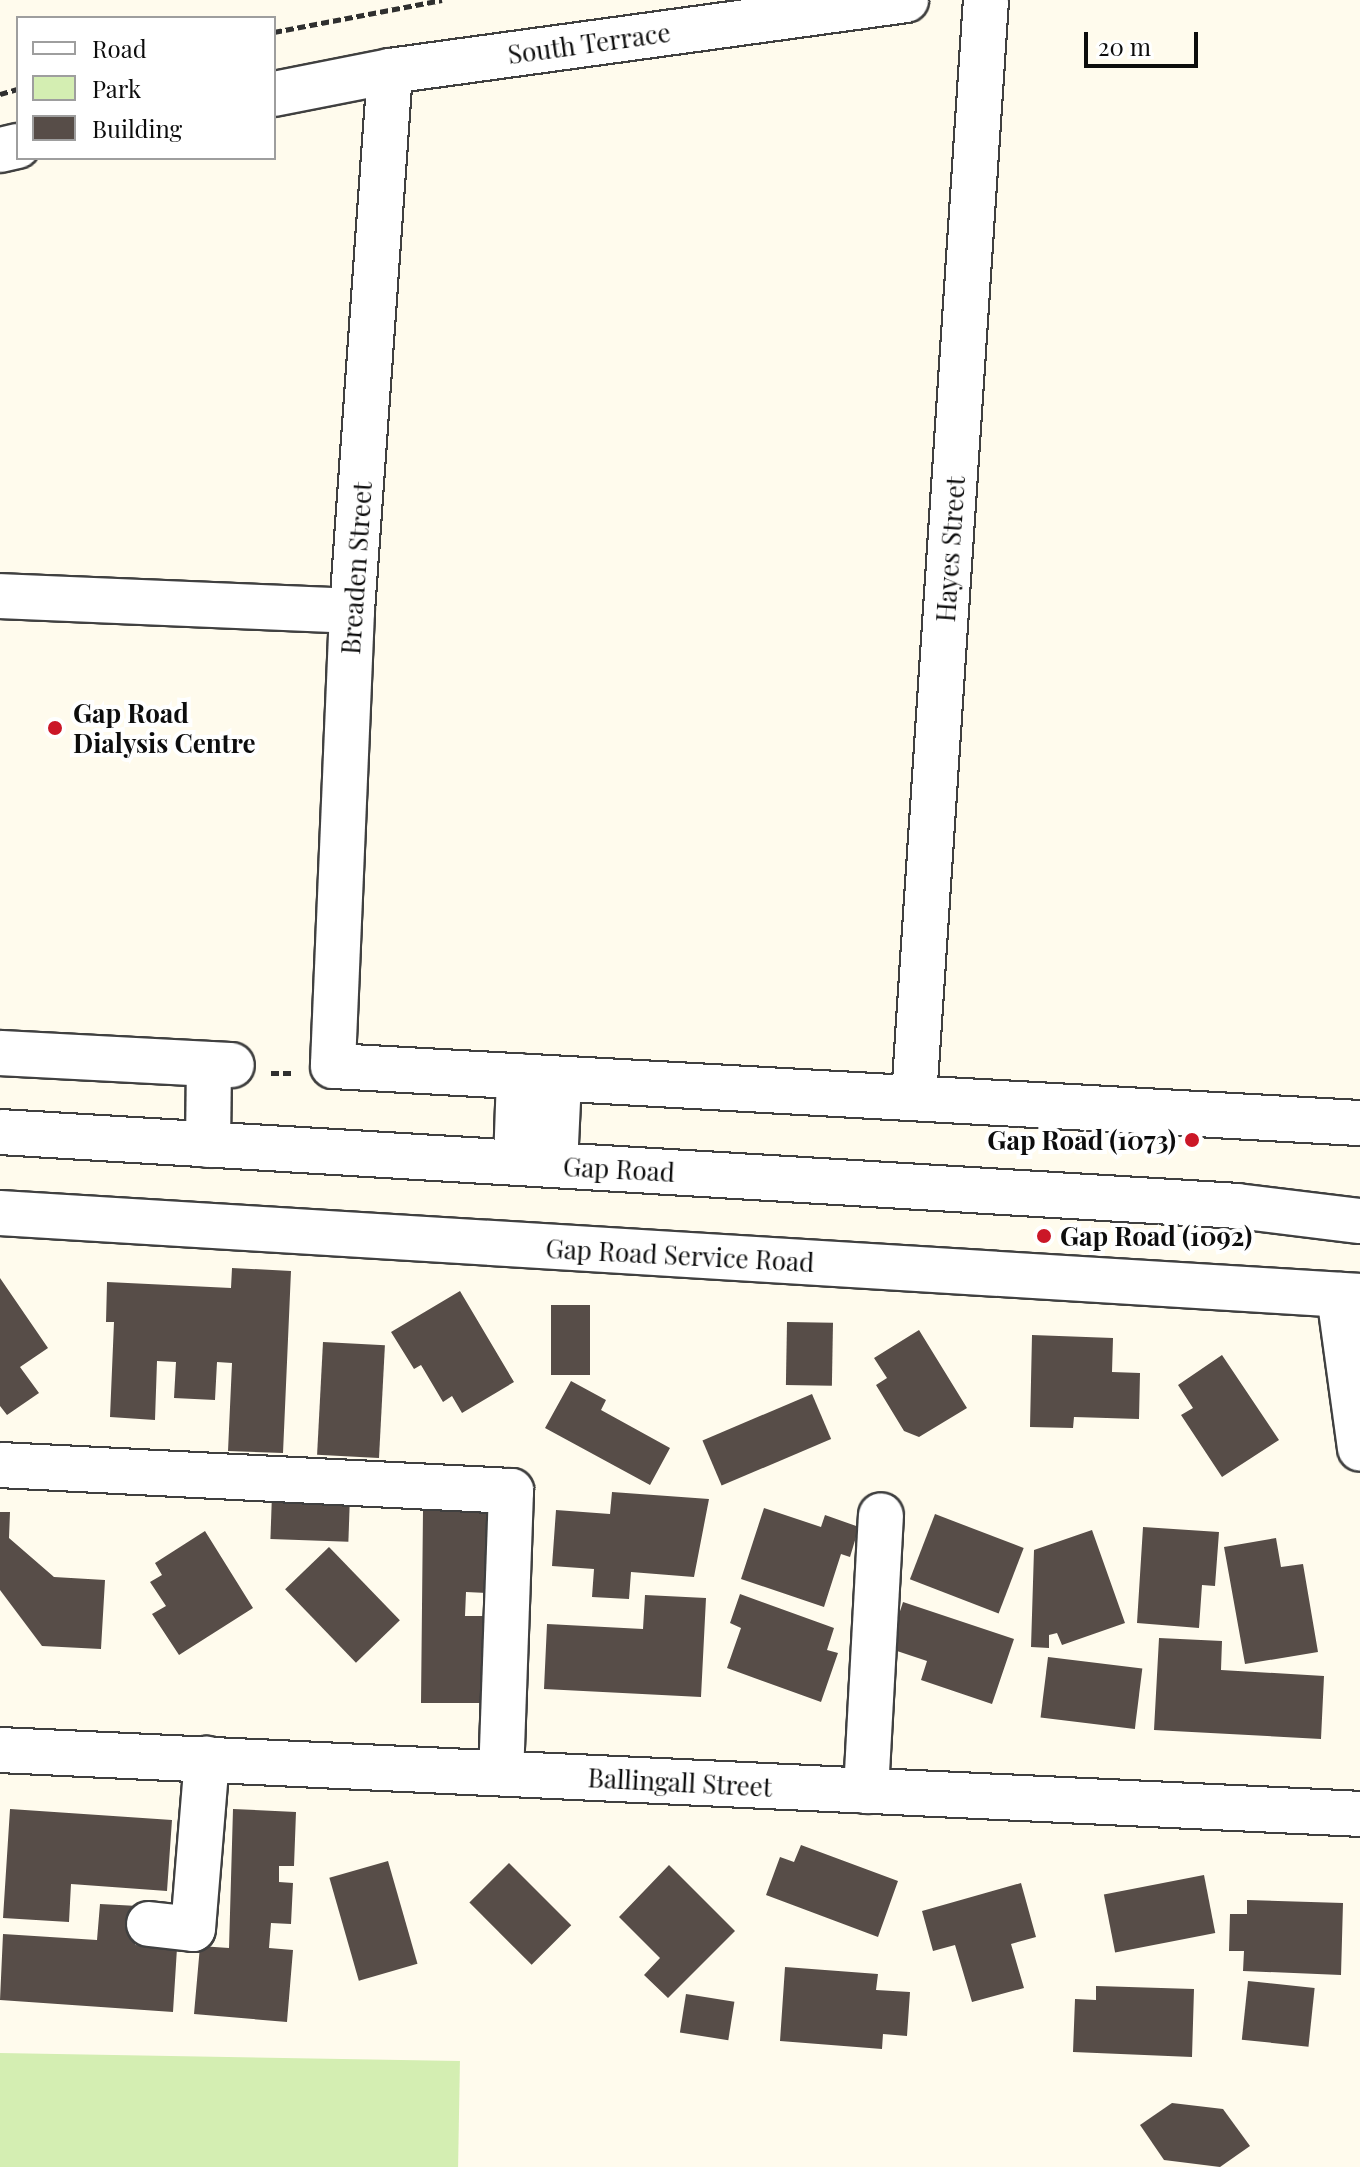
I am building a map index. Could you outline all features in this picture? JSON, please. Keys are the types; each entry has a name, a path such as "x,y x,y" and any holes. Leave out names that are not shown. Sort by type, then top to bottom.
{"street":[{"name":"South Terrace","path":"276,94 390,71 906,0"},
{"name":"Hayes Street","path":"914,1098 986,0"},
{"name":"Breaden Street","path":"333,1066 352,611 390,71"},
{"path":"0,596 352,611"},
{"path":"0,1053 221,1064 208,1145"},
{"path":"333,1066 1360,1123"},
{"path":"536,1164 539,1078"},
{"name":"Gap Road","path":"0,1132 1237,1206 1360,1221"},
{"name":"Gap Road","path":"1237,1206 1360,1202"},
{"name":"Gap Road Service Road","path":"0,1213 1349,1295"},
{"path":"1349,1295 1360,1449"},
{"path":"0,1465 511,1491 501,1773"},
{"path":"866,1791 881,1515"},
{"name":"Ballingall Street","path":"0,1750 1360,1814"},
{"path":"149,1924 193,1929 207,1759"}],"path":[{"path":"276,32 442,0"},
{"path":"221,1064 233,1072 332,1074 333,1066"}],"green space":[{"path":"0,2053 460,2061 458,2167 0,2167"}],"building":[{"path":"232,1268 291,1271 283,1453 228,1451 232,1363 217,1362 215,1400 174,1398 176,1362 157,1361 155,1420 110,1417 114,1322 106,1322 107,1282 231,1288"},
{"path":"0,1278 48,1348 20,1367 39,1393 7,1415 0,1406"},
{"path":"460,1291 514,1382 462,1413 452,1396 443,1402 421,1365 414,1369 391,1332"},
{"path":"551,1305 590,1305 590,1375 551,1375"},
{"path":"787,1322 833,1323 832,1386 786,1385"},
{"path":"919,1330 967,1408 919,1437 904,1431 876,1385 887,1378 874,1358"},
{"path":"1032,1335 1113,1338 1112,1372 1140,1373 1139,1419 1074,1417 1073,1428 1030,1427"},
{"path":"323,1342 385,1345 379,1458 317,1455"},
{"path":"1222,1355 1279,1440 1222,1477 1181,1415 1193,1408 1178,1385"},
{"path":"571,1381 606,1400 601,1410 670,1448 650,1485 545,1428"},
{"path":"812,1394 831,1439 722,1486 702,1440"},
{"path":"612,1492 709,1499 694,1577 631,1572 629,1599 592,1597 594,1569 552,1566 556,1510 610,1514"},
{"path":"272,1494 350,1497 348,1542 270,1539"},
{"path":"764,1508 821,1527 825,1515 859,1527 850,1557 841,1554 824,1607 741,1579"},
{"path":"423,1510 489,1511 487,1593 466,1592 465,1616 486,1616 485,1703 421,1703"},
{"path":"0,1512 10,1512 9,1538 54,1577 105,1580 101,1649 42,1646 0,1590"},
{"path":"935,1514 1024,1548 999,1613 910,1579"},
{"path":"1143,1527 1219,1532 1215,1586 1202,1585 1199,1628 1137,1623"},
{"path":"1092,1530 1125,1623 1062,1645 1057,1633 1049,1635 1049,1648 1031,1647 1034,1550"},
{"path":"205,1531 253,1608 179,1655 152,1614 166,1606 150,1582 162,1575 155,1563"},
{"path":"1276,1538 1281,1567 1303,1564 1318,1652 1245,1664 1224,1547"},
{"path":"329,1547 400,1620 356,1663 285,1589"},
{"path":"740,1594 834,1628 827,1650 838,1653 821,1702 727,1668 741,1628 730,1623"},
{"path":"645,1595 706,1598 701,1697 544,1689 547,1624 643,1629"},
{"path":"903,1602 1014,1639 992,1704 921,1680 927,1661 888,1648"},
{"path":"1159,1638 1222,1641 1221,1670 1324,1676 1321,1739 1154,1730"},
{"path":"1048,1657 1142,1669 1135,1729 1041,1718"},
{"path":"10,1809 172,1820 167,1891 71,1884 69,1922 3,1918"},
{"path":"233,1809 296,1812 294,1866 279,1866 279,1882 293,1883 291,1924 271,1923 269,1948 293,1950 287,2022 194,2014 200,1946 229,1948"},
{"path":"801,1845 898,1881 878,1937 766,1895 780,1857 794,1862"},
{"path":"388,1861 417,1964 359,1981 329,1878"},
{"path":"509,1863 571,1925 532,1965 469,1903"},
{"path":"669,1865 735,1931 668,1998 644,1975 660,1958 619,1917"},
{"path":"1204,1875 1215,1933 1115,1952 1104,1894"},
{"path":"1021,1883 1036,1937 1011,1944 1024,1988 972,2002 955,1945 933,1951 922,1911"},
{"path":"1247,1900 1343,1903 1341,1975 1243,1971 1244,1951 1229,1951 1230,1914 1247,1914"},
{"path":"100,1904 138,1906 135,1945 177,1948 173,2012 0,2000 3,1934 97,1940"},
{"path":"785,1967 878,1974 876,1990 910,1992 907,2036 883,2034 882,2049 780,2041"},
{"path":"1248,1981 1315,1988 1308,2047 1242,2040"},
{"path":"1096,1986 1194,1989 1192,2057 1073,2052 1075,1999 1096,2000"},
{"path":"686,1994 734,2002 728,2040 680,2033"},
{"path":"1172,2103 1223,2109 1250,2146 1220,2167 1164,2160 1140,2125"}],"place":[{"name":"Gap Road Dialysis Centre","path":"55,728"},
{"name":"Gap Road (1073)","path":"1192,1140"},
{"name":"Gap Road (1092)","path":"1044,1236"}]}
